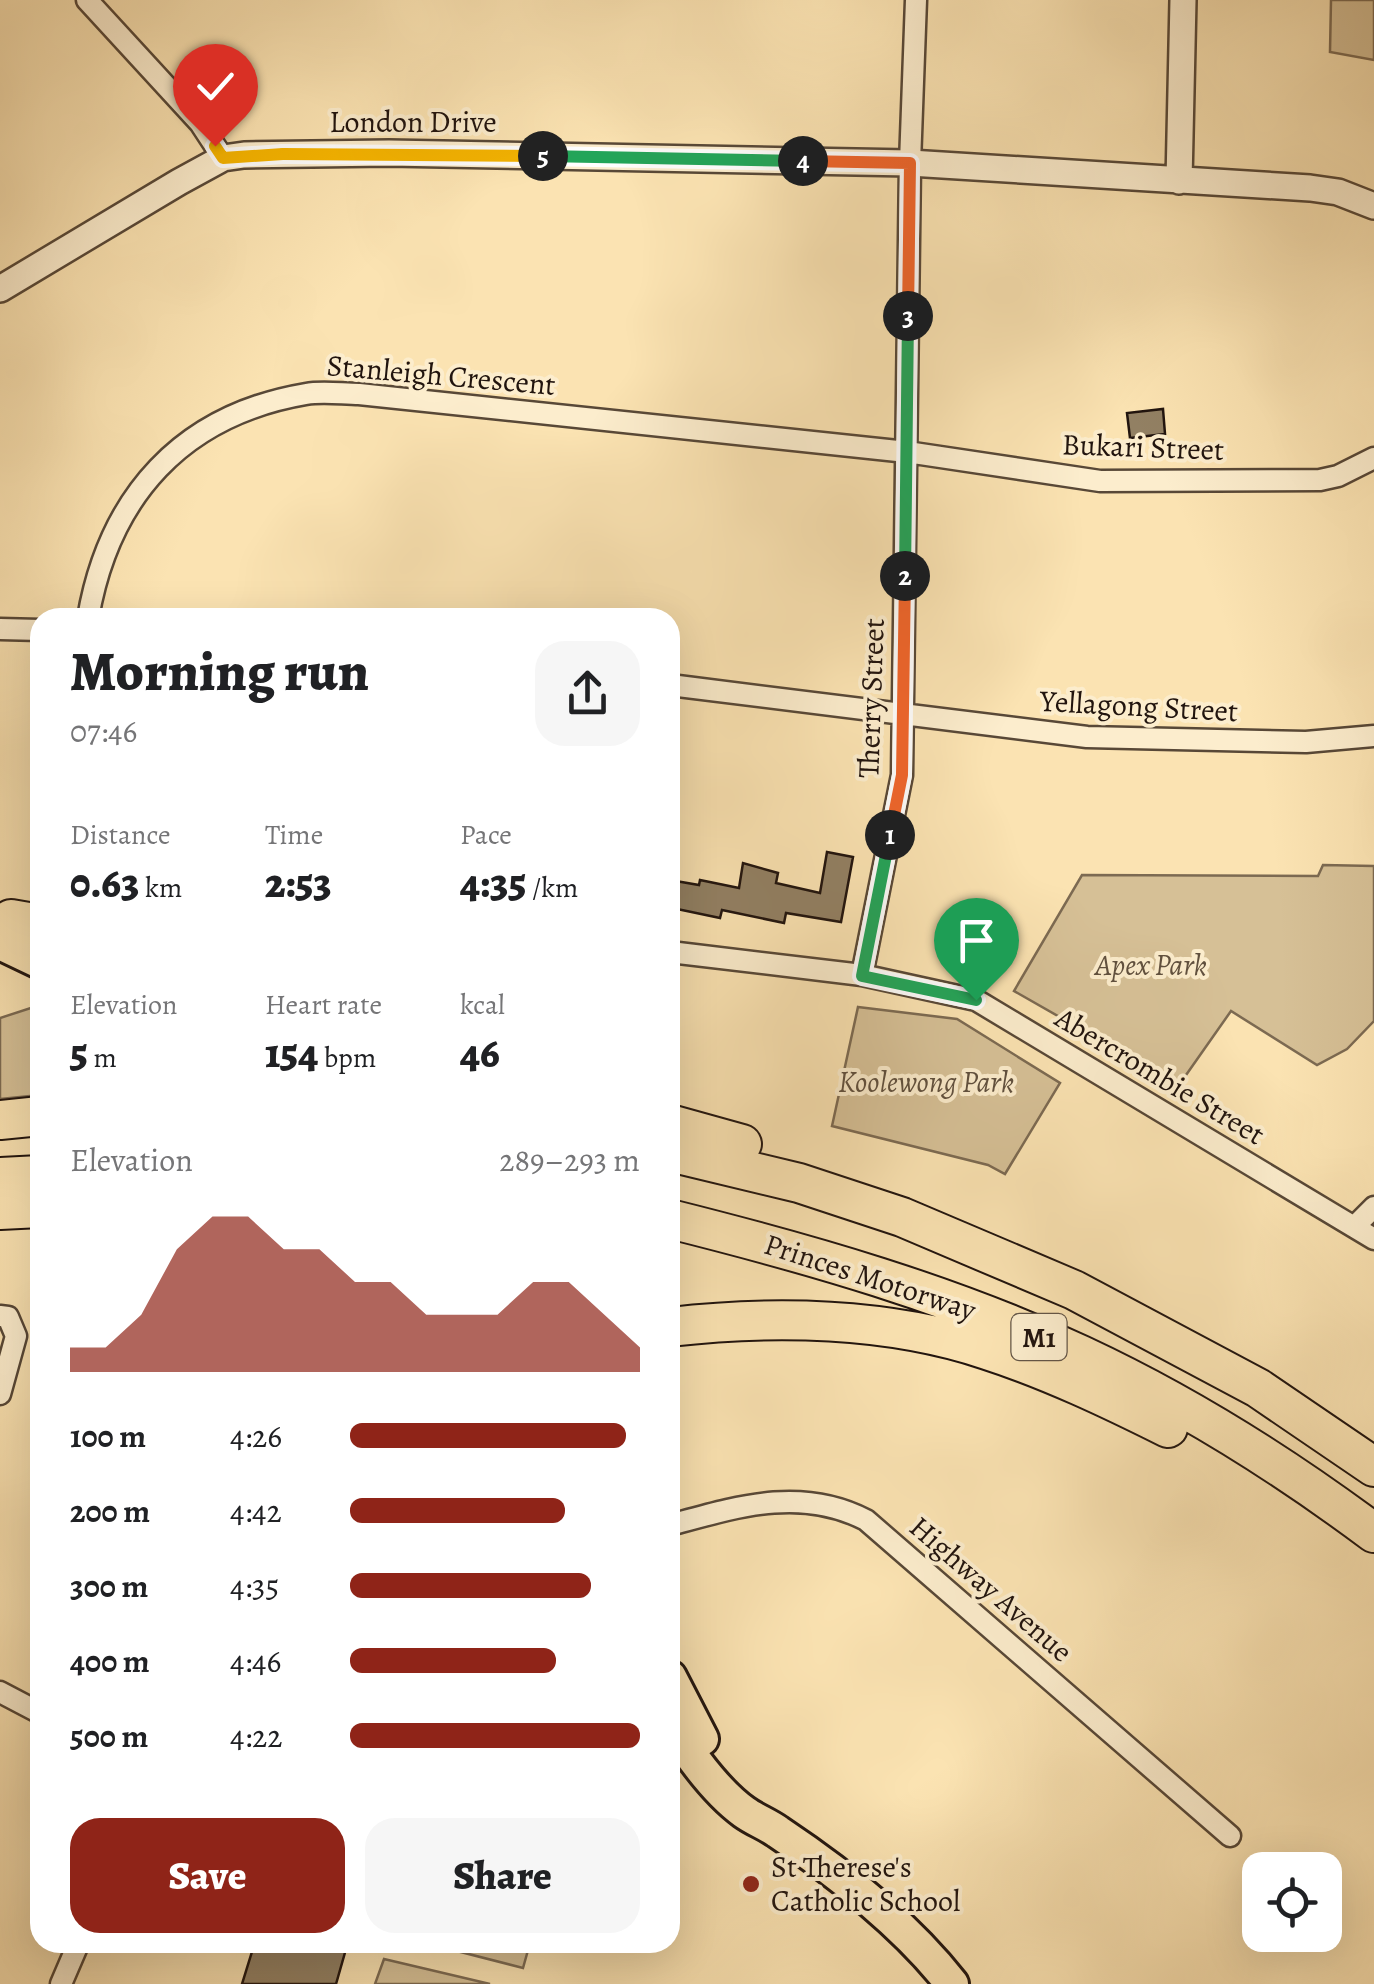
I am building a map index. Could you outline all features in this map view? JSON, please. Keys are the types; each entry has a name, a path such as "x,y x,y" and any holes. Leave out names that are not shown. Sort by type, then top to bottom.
{"highway":[{"path":"0,1120 30,1117"},
{"path":"680,1127 815,1165 988,1230 1072,1269 1190,1334 1253,1374 1258,1388"},
{"name":"Princes Motorway","path":"680,1154 798,1183 902,1217 1074,1290 1258,1388 1374,1467"},
{"path":"0,1178 30,1175"},
{"path":"0,1210 30,1208"},
{"name":"Princes Motorway","path":"680,1222 794,1250 959,1304 1083,1356 1232,1437 1374,1533"},
{"path":"680,1334 768,1322"},
{"path":"680,1326 830,1322 916,1333 984,1349 1139,1414 1234,1462 1306,1504 1374,1552"}],"main road":[{"path":"680,1696 701,1737 756,1798 777,1831"},
{"path":"680,1737 720,1790 744,1812 777,1831 890,1918 952,1984"}],"street":[{"path":"87,0 200,123 223,158"},
{"name":"Therry Street","path":"862,976 902,775 910,163 916,0"},
{"path":"1179,181 1183,0"},
{"name":"London Drive","path":"0,289 223,158 244,155 390,153 910,163 1338,192 1374,206"},
{"name":"Stanleigh Crescent","path":"90,608 95,580 114,530 136,493 179,446 214,423 250,407 309,393 359,394 907,452"},
{"name":"Bukari Street","path":"907,452 1132,483 1320,480 1338,476 1374,458"},
{"path":"0,629 30,630"},
{"name":"Yellagong Street","path":"680,686 1088,737 1306,742 1374,736"},
{"name":"Abercrombie Street","path":"680,953 862,976 976,1000 1374,1239"},
{"path":"1354,1227 1374,1207"},
{"path":"0,1316 8,1317 16,1336 0,1394"},
{"name":"Highway Avenue","path":"680,1523 773,1501 826,1504 866,1520 1230,1836"},
{"path":"0,1692 30,1708"},
{"path":"61,1984 74,1953"}],"green space":[{"path":"1331,0 1374,0 1374,60 1330,52"},
{"name":"Apex Park","path":"1323,865 1374,866 1374,1021 1347,1049 1317,1065 1231,1011 1179,1085 1014,991 1082,875 1318,876"},
{"name":"Koolewong Park","path":"858,1007 957,1019 1060,1083 1005,1174 988,1165 832,1126"},
{"path":"30,1008 30,1096 0,1099 0,1018"},
{"path":"465,1953 527,1953 523,1968"},
{"path":"384,1959 490,1984 375,1984"}],"building":[{"path":"1163,409 1165,434 1130,438 1127,413"},
{"path":"827,852 853,857 841,922 786,913 784,923 722,910 720,918 680,910 680,882 699,885 700,880 739,888 743,863 778,873 776,883 820,893"},
{"path":"252,1953 345,1953 336,1984 242,1984"}],"place":[{"name":"St Therese's Catholic School","path":"751,1884"}],"route":[{"path":"215,146 223,158 390,153 910,163 902,775 862,976 976,1000"}]}
